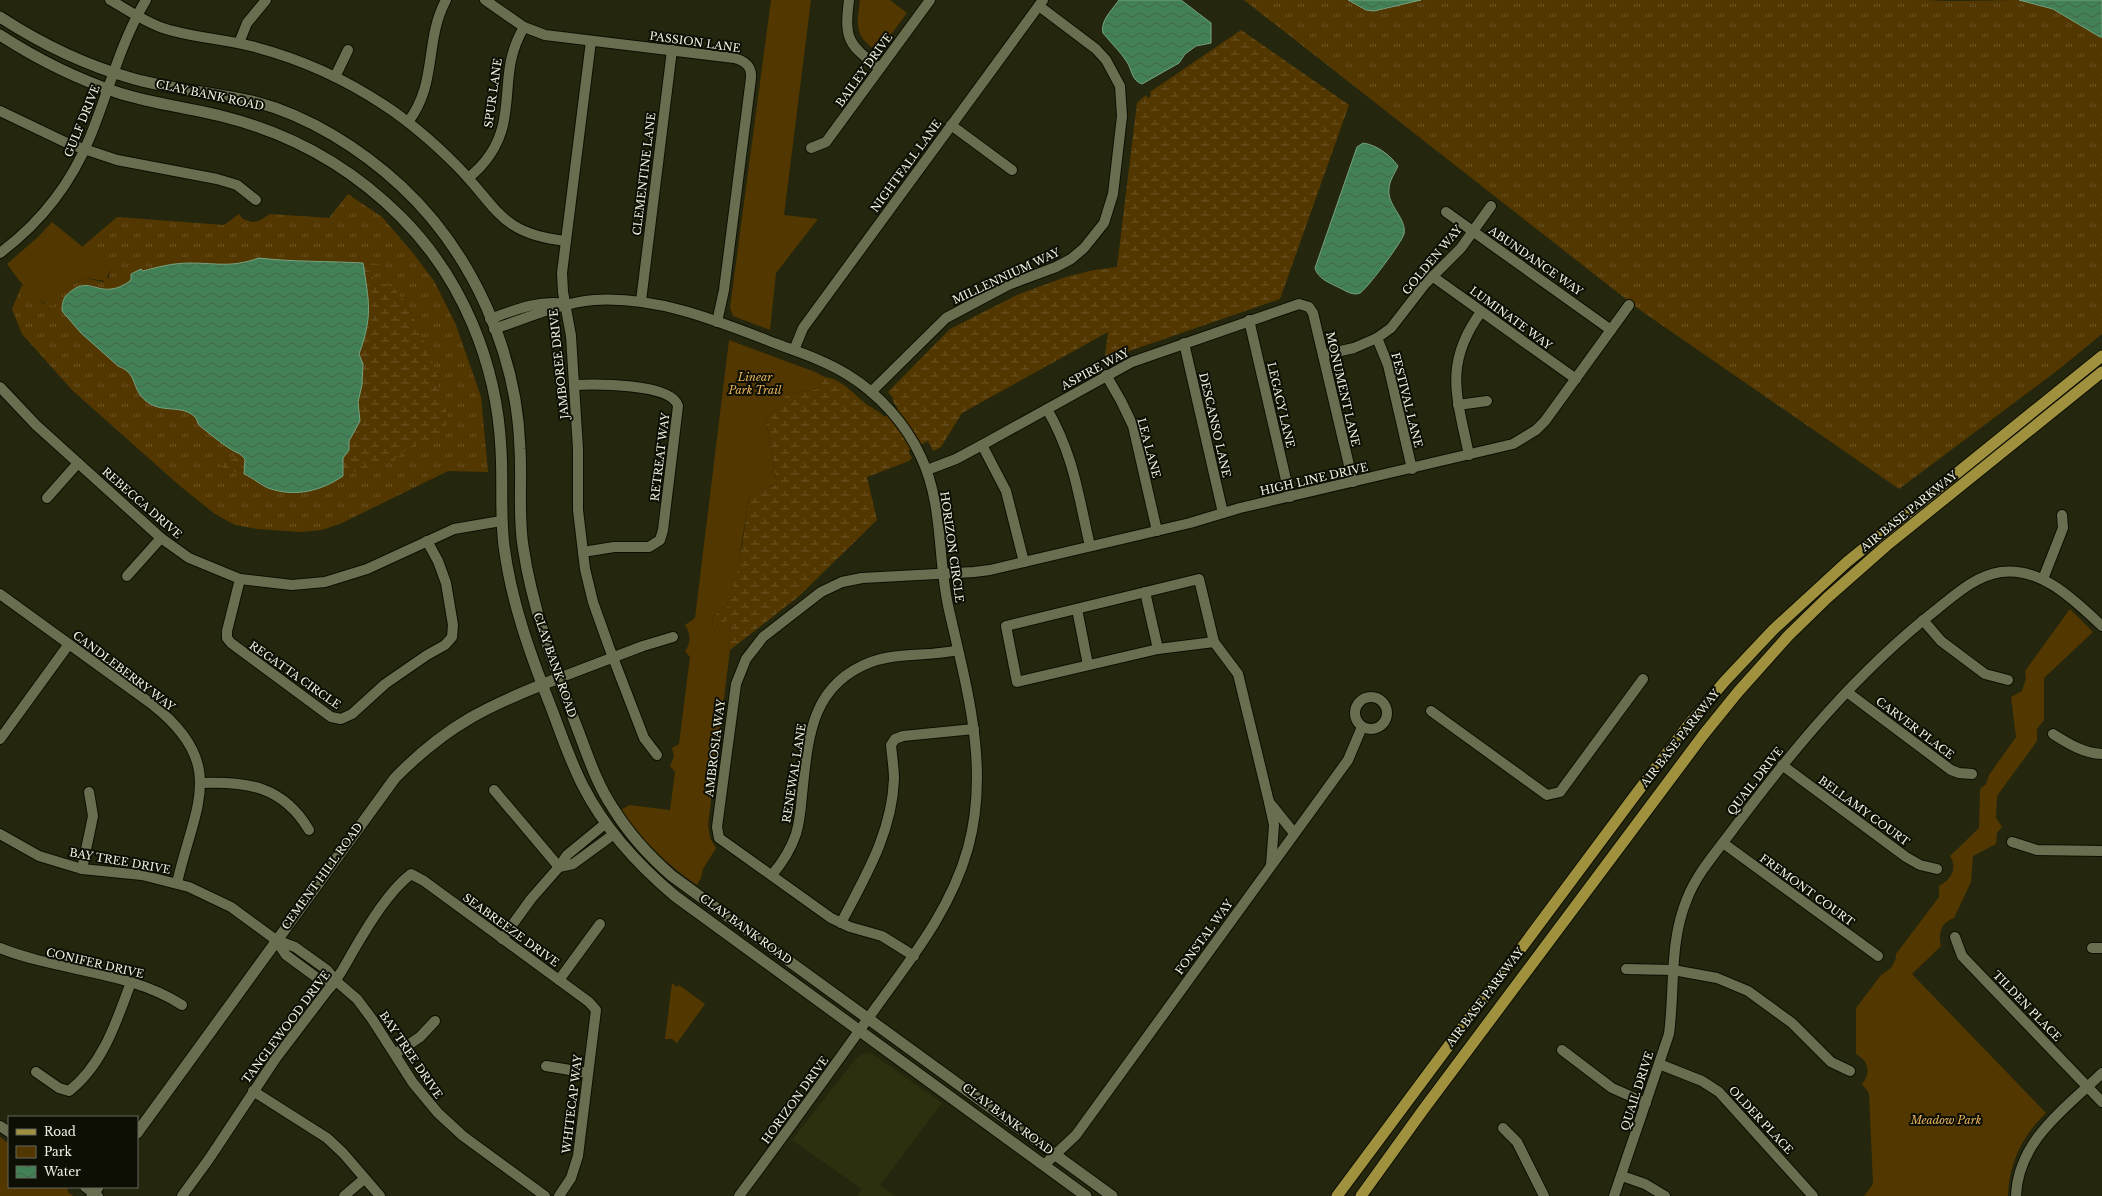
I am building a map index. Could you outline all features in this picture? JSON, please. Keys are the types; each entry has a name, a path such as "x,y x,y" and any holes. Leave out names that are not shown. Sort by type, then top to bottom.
{"main road":[{"name":"AIR BASE PARKWAY","path":"1337,1196 1689,724 1724,682 1773,630 1847,562 2102,356"},
{"name":"AIR BASE PARKWAY","path":"1361,1196 1694,746 1738,692 1788,636 1856,572 2102,372"}],"street":[{"path":"110,0 167,29 239,43 288,58 335,77 361,91 408,122 444,153 468,178 495,211 516,227 539,236 566,241"},
{"name":"GULF DRIVE","path":"0,253 27,231 46,210 73,172 85,149 113,72 146,0"},
{"path":"239,43 247,23 266,0"},
{"path":"408,122 415,112 426,89 437,22 446,0"},
{"name":"PASSION LANE","path":"485,0 524,27 545,35 738,59 747,63 751,71 724,290 717,322"},
{"path":"849,0 846,28 850,40 860,54 880,68"},
{"name":"BAILEY DRIVE","path":"811,148 826,142 930,0"},
{"name":"NIGHTFALL LANE","path":"794,350 803,328 1041,3"},
{"name":"MILLENNIUM WAY","path":"871,392 946,318 1008,285 1056,267 1071,259 1088,244 1104,223 1113,194 1121,124 1122,100 1120,86 1106,60 1096,49 1041,3"},
{"name":"CLAY BANK ROAD","path":"0,17 50,46 113,72 179,90 257,103 308,123 355,150 399,185 433,219 465,266 492,324 506,363 517,417 520,448 520,520 528,578 545,642 558,678 605,795 613,808 642,846 672,876 1112,1196"},
{"name":"SPUR LANE","path":"468,178 490,155 503,125 509,64 514,44 524,27"},
{"name":"CLAY BANK ROAD","path":"0,35 42,60 108,89 144,100 250,124 299,143 323,156 364,184 412,229 448,276 466,309 481,345 494,390 498,419 501,449 501,521 509,582 518,615 542,684 578,775 606,823 647,872 675,896 1086,1196"},
{"name":"JAMBOREE DRIVE","path":"591,41 562,283 570,336 574,384 578,449 578,510 582,552 593,602 644,738 657,755"},
{"path":"335,77 348,50"},
{"name":"CLEMENTINE LANE","path":"641,301 672,50"},
{"path":"0,111 52,137 85,149 139,166 210,177 237,185 256,200"},
{"path":"951,125 1012,170"},
{"name":"GOLDEN WAY","path":"1323,355 1354,348 1377,338 1399,319 1432,276 1455,255 1491,206"},
{"name":"ABUNDANCE WAY","path":"1446,212 1611,330"},
{"name":"LUMINATE WAY","path":"1432,276 1576,379"},
{"name":"HORIZON CIRCLE","path":"492,324 565,304 595,300 641,301 674,308 794,350 836,368 871,392 892,413 915,446 927,470 938,512 942,574 974,729 977,766 976,800 967,850 947,902 914,956 869,1018"},
{"name":"ASPIRE WAY","path":"927,470 956,459 1132,362 1296,304 1306,305"},
{"name":"MONUMENT LANE","path":"1306,305 1313,313 1353,482"},
{"name":"HIGH LINE DRIVE","path":"942,574 982,571 1024,562 1513,444 1536,430 1549,416 1629,305"},
{"path":"1469,455 1458,405 1455,383 1458,353 1470,327 1481,312"},
{"name":"LEGACY LANE","path":"1249,320 1290,497"},
{"name":"FESTIVAL LANE","path":"1377,338 1388,365 1412,468"},
{"name":"DESCANSO LANE","path":"1184,343 1223,513"},
{"name":"LEA LANE","path":"1106,375 1133,426 1157,531"},
{"name":"RETREAT WAY","path":"574,384 614,384 664,394 673,397 678,406 663,530 660,540 649,547 614,547 582,552"},
{"name":"REBECCA DRIVE","path":"1,389 36,425 161,538 189,558 240,579 292,585 325,582 367,569 454,529 501,521"},
{"path":"1458,405 1487,401"},
{"path":"1047,409 1062,436 1072,464 1090,546"},
{"path":"982,445 1008,496 1024,562"},
{"path":"47,498 78,463"},
{"path":"2043,579 2063,528 2062,515"},
{"path":"127,576 161,538"},
{"name":"REGATTA CIRCLE","path":"240,579 227,630 228,638 231,643 331,717 341,719 352,714 385,684 427,655 445,645 452,637 453,625 446,583 438,561 427,541"},
{"name":"QUAIL DRIVE","path":"1614,1196 1669,1034 1672,1013 1673,970 1676,940 1687,898 1700,875 1723,843 1782,765 1810,732 1847,692 1923,620 1966,586 1985,576 2001,572 2018,572 2043,579 2075,602 2102,626"},
{"name":"AMBROSIA WAY","path":"914,956 882,936 841,922 820,911 772,875 721,841 717,832 736,684 746,659 769,632 821,592 835,585 862,578 942,574"},
{"path":"1214,642 1158,649 1017,682 1006,626 1199,579 1214,642 1238,674 1274,825 1271,866"},
{"path":"1145,592 1158,649"},
{"name":"CANDLEBERRY WAY","path":"0,594 170,719 183,734 193,753 200,784 197,814 177,883"},
{"path":"1077,609 1088,665"},
{"path":"1923,620 1941,641 1985,674 2008,680"},
{"path":"558,678 673,637"},
{"path":"0,739 69,644"},
{"name":"RENEWAL LANE","path":"772,875 789,850 796,833 810,730 819,707 830,690 855,669 881,658 944,653 958,650"},
{"name":"CEMENT HILL ROAD","path":"138,1132 376,801 409,763 440,736 470,717 507,698 558,678"},
{"path":"1431,711 1547,795 1560,792 1643,679"},
{"name":"CARVER PLACE","path":"1847,692 1951,770 1959,773 1972,774"},
{"name":"FONSTAL WAY","path":"1044,1166 1076,1135 1348,760 1362,727"},
{"path":"841,922 877,852 887,823 894,779 891,751 893,741 903,736 974,729"},
{"path":"2053,734 2077,749 2102,754"},
{"name":"BELLAMY COURT","path":"1782,765 1906,857 1920,865 1937,869"},
{"path":"200,784 233,782 250,785 265,790 299,814 309,830"},
{"path":"494,790 559,867"},
{"path":"82,869 93,816 89,792"},
{"path":"1269,802 1294,833"},
{"path":"502,939 531,898 567,856 606,823"},
{"name":"BAY TREE DRIVE","path":"0,834 39,856 82,869 142,875 177,883 205,894 231,907 276,940 295,947 327,970 336,981 365,1008 428,1102 450,1125 545,1196"},
{"path":"559,867 573,864 614,834"},
{"path":"2012,842 2037,850 2102,851"},
{"name":"FREMONT COURT","path":"1723,843 1878,956"},
{"name":"SEABREEZE DRIVE","path":"410,874 424,881 559,980 596,1010"},
{"name":"TANGLEWOOD DRIVE","path":"182,1196 210,1159 253,1091 326,991 336,981 362,935 400,882 410,874"},
{"path":"559,980 600,924"},
{"name":"TILDEN PLACE","path":"1955,937 1962,956 2102,1102"},
{"name":"CONIFER DRIVE","path":"0,948 44,963 131,982 163,993 182,1005"},
{"path":"1626,969 1673,970 1717,978 1748,991 1792,1023 1831,1062 1850,1071"},
{"path":"36,1072 59,1088 69,1091 78,1084 111,1035 131,982"},
{"name":"WHITECAP WAY","path":"559,1196 571,1178 578,1156 596,1010"},
{"name":"HORIZON DRIVE","path":"739,1196 869,1018"},
{"path":"395,1054 420,1037 435,1021"},
{"path":"1562,1050 1612,1088 1646,1103"},
{"name":"OLDER PLACE","path":"1659,1064 1702,1081 1719,1092 1813,1196"},
{"path":"546,1066 588,1073"},
{"path":"2016,1196 2019,1173 2033,1142 2062,1110 2088,1087 2102,1072"},
{"path":"253,1091 327,1138 380,1196"},
{"path":"1503,1128 1517,1142 1544,1196"},
{"path":"1622,1176 1645,1184 1665,1196"},
{"path":"344,1196 364,1179"}],"shaded area":[{"path":"871,1053 942,1103 880,1185 895,1196 857,1196 862,1189 792,1140 854,1061 862,1054"}],"green space":[{"path":"771,0 811,0 784,215 818,219 776,273 770,330 733,316 730,308"},
{"path":"860,0 890,0 907,13 880,49 875,50 868,45 860,34 858,28 858,16"},
{"path":"1244,0 1348,0 1366,9 1374,11 1421,0 2019,0 2041,5 2071,19 2099,37 2102,37 2102,334 2058,370 1899,489 1640,310"},
{"path":"1241,30 1349,105 1280,299 1109,358 1105,356 1108,332 962,413 941,447 933,451 928,441 908,451 912,458 909,461 867,477 877,520 798,597 730,650 729,621 712,626 713,616 727,607 742,546 750,492 777,484 766,419 787,394 818,389 825,377 844,385 884,417 898,408 888,392 950,329 1019,294 1066,277 1094,270 1117,267 1137,103 1146,95 1148,98 1151,96 1150,92"},
{"path":"348,194 382,217 413,253 434,281 456,325 481,397 488,472 448,471 342,523 322,530 300,532 257,529 235,525 215,514 180,486 72,390 22,334 12,309 22,285 44,304 59,286 73,284 85,278 103,282 109,277 110,269 82,247 117,217 224,225 239,214 243,219 252,222 259,221 270,214 329,218"},
{"path":"52,222 110,269 106,281 85,278 73,284 60,286 56,290 57,297 54,306 39,300 27,290 7,264 38,237"},
{"path":"363,263 379,264 372,280 393,287 410,309 438,375 439,391 449,419 445,428 439,434 432,439 408,449 400,454 393,462 371,466 343,476 343,458 348,450 348,442 360,421 358,402 362,385 363,364 359,354 368,319 368,299"},
{"name":"Linear Park Trail","path":"729,340 825,377 818,389 787,394 766,419 777,484 750,492 736,579 727,607 713,616 712,626 729,620 730,650 708,825 710,838 716,848 703,869 701,878 697,885 675,869 655,851 621,810 629,805 670,810 675,772 670,766 674,756 672,748 679,744 690,657 685,651 690,638 685,625 695,618"},
{"path":"235,452 245,459 244,474 226,471 220,465 222,461 235,458"},
{"name":"Meadow Park","path":"2070,609 2093,632 2044,678 2044,720 2037,729 2037,741 1997,796 1996,818 2002,827 1997,833 1996,844 1973,856 1971,882 1954,918 1943,926 1940,933 1941,946 1912,974 2046,1113 2030,1131 2018,1151 2011,1172 2008,1196 1864,1196 1873,1184 1869,1093 1862,1084 1867,1076 1867,1068 1864,1060 1856,1054 1856,1008 1881,975 1891,968 1896,958 1896,954 1939,897 1939,886 1950,877 1952,873 1953,865 1950,856 1979,828 1980,789 1986,784 1989,775 2016,737 2011,697 2022,691 2026,678 2025,671"},
{"path":"672,983 677,987 679,985 705,1004 677,1043 672,1039 665,1039"},
{"path":"0,1137 8,1143 8,1188 67,1188 68,1192 73,1196 0,1196"}],"water":[{"path":"1119,0 1181,0 1211,23 1211,43 1196,46 1185,54 1179,63 1142,84 1139,83 1134,78 1129,65 1124,58 1103,33 1103,24"},
{"path":"1348,0 1421,0 1374,11 1366,10"},
{"path":"2019,0 2102,0 2102,37 2053,9"},
{"path":"1363,143 1383,151 1398,166 1390,183 1389,195 1403,223 1404,234 1391,255 1364,290 1357,294 1352,294 1325,280 1319,275 1315,268 1357,147"},
{"path":"259,258 363,263 368,299 368,319 359,354 363,364 362,385 358,402 360,421 349,441 349,450 343,458 343,476 317,489 299,492 280,491 264,486 244,474 245,459 240,454 225,445 200,426 195,417 188,412 161,408 147,402 138,392 131,375 118,366 81,333 62,311 64,298 76,288 86,285 105,289 117,288 129,282 131,280 131,274 141,269 143,271 183,263 232,264"}]}
